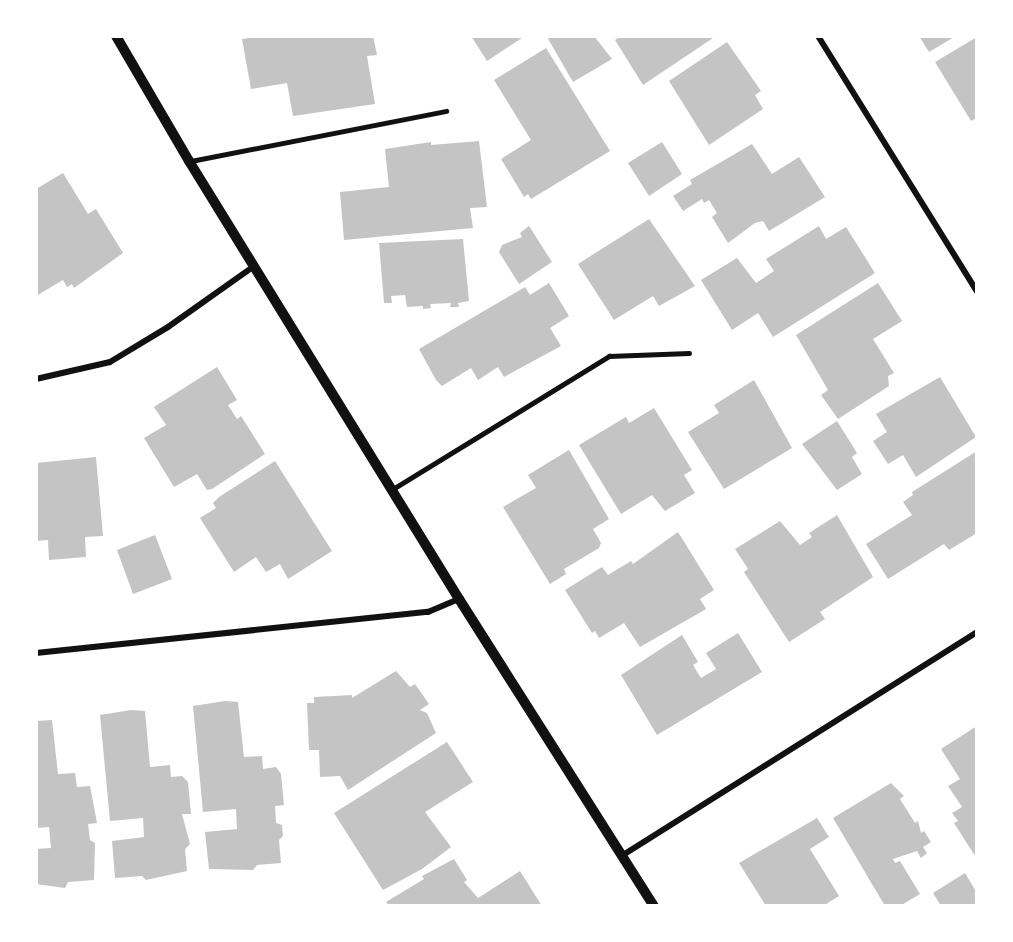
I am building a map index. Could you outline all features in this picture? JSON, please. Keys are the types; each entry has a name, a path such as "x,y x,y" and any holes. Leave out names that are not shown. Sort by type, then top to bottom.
{"street":[{"path":"116,36 189,161 459,599 654,906"},
{"path":"818,36 977,291"},
{"path":"36,379 110,362 168,327 254,266"},
{"path":"36,653 428,612 459,599"},
{"path":"622,855 977,632"}],"lane":[{"path":"189,161 446,111"},
{"path":"393,489 609,356 689,353"}],"building":[{"path":"262,36 373,36 377,55 367,56 375,104 293,116 287,83 251,89 242,39"},
{"path":"471,36 525,36 487,61"},
{"path":"594,36 612,59 573,82 547,37"},
{"path":"621,36 716,36 643,85 615,40"},
{"path":"919,36 956,36 929,52"},
{"path":"977,37 977,118 971,121 935,62"},
{"path":"727,42 761,91 755,95 763,109 709,145 669,81"},
{"path":"546,48 610,151 531,199 528,194 524,197 501,159 531,140 494,80"},
{"path":"479,141 487,207 470,208 473,228 344,240 340,192 389,187 385,149 431,142 431,145"},
{"path":"662,142 682,174 649,196 628,163"},
{"path":"752,144 772,174 799,157 825,197 769,231 763,221 755,223 728,243 712,217 717,213 709,200 704,203 702,199 683,211 673,196 692,184 690,180"},
{"path":"63,173 88,214 96,209 123,253 74,288 72,284 67,287 63,280 36,296 36,189"},
{"path":"649,219 695,286 659,306 653,296 614,320 578,264"},
{"path":"529,226 552,262 519,284 499,252 502,245 522,237 520,233"},
{"path":"819,226 826,239 846,227 875,273 773,337 758,313 732,330 701,280 737,258 756,283 774,271 766,259"},
{"path":"463,239 469,301 458,303 459,307 450,307 451,303 430,304 431,308 423,309 423,306 407,307 405,295 391,296 392,303 384,303 379,243"},
{"path":"549,283 569,316 550,328 561,346 504,377 498,367 478,380 471,368 442,386 436,380 419,349 525,287 530,295"},
{"path":"878,283 902,321 873,339 894,373 888,376 889,386 838,419 821,395 828,390 796,335"},
{"path":"217,367 237,400 228,405 237,419 241,416 265,454 212,489 207,490 197,474 174,487 144,438 166,425 154,407"},
{"path":"940,377 976,437 916,477 903,455 888,464 873,441 887,432 876,414"},
{"path":"754,380 792,448 724,489 688,432 719,413 714,405"},
{"path":"654,408 692,470 684,475 695,493 665,511 652,495 621,514 579,445 626,417 629,423"},
{"path":"837,421 857,453 852,457 862,474 837,490 802,444"},
{"path":"569,450 609,519 593,529 601,543 599,548 564,569 566,574 550,584 503,507 536,488 528,475"},
{"path":"977,451 977,533 949,550 944,544 888,579 866,544 912,515 903,502 913,495 912,492"},
{"path":"96,457 103,536 85,537 86,557 49,560 48,540 36,541 36,463"},
{"path":"275,461 332,551 288,579 280,564 266,572 256,557 234,572 200,518 216,508 213,503 219,497"},
{"path":"837,515 873,577 820,612 825,619 789,642 744,572 748,569 735,549 780,521 800,545 812,537 809,533"},
{"path":"678,532 714,590 700,599 706,609 640,647 624,623 599,638 595,631 592,633 565,590 602,567 608,575 631,561 633,564"},
{"path":"155,535 172,579 133,594 117,550"},
{"path":"738,633 762,672 657,735 621,675 682,635 698,662 693,665 701,678 716,669 706,653"},
{"path":"396,671 410,687 415,684 429,704 420,710 427,713 436,733 348,790 340,776 320,777 319,750 309,750 307,703 314,703 314,697 352,695 352,698"},
{"path":"225,701 238,702 244,757 262,756 263,769 276,767 281,774 284,805 275,806 276,823 282,825 283,836 279,840 281,863 257,865 253,870 209,869 205,832 237,829 236,809 203,812 193,706"},
{"path":"131,710 145,711 150,767 170,765 171,777 182,776 188,782 191,814 182,814 190,844 185,849 187,871 146,880 142,876 115,878 112,841 144,837 143,818 110,821 100,715"},
{"path":"52,720 58,774 75,773 77,787 90,786 97,823 88,824 90,840 95,843 94,880 68,882 65,888 36,884 36,849 51,848 49,827 36,828 36,721"},
{"path":"977,726 977,859 954,823 958,821 952,813 962,807 948,786 960,779 941,749"},
{"path":"447,742 473,782 425,812 451,847 422,869 383,890 334,813"},
{"path":"891,783 904,796 900,799 915,823 918,821 921,833 924,831 931,842 923,847 927,853 921,858 917,851 893,859 895,863 900,861 920,894 900,906 885,906 833,818"},
{"path":"817,818 829,837 810,849 839,896 823,906 766,906 739,863"},
{"path":"454,859 467,880 464,882 478,898 520,871 542,906 389,906 386,902 424,879 422,876"},
{"path":"965,873 977,893 977,906 941,906 933,893"}]}
